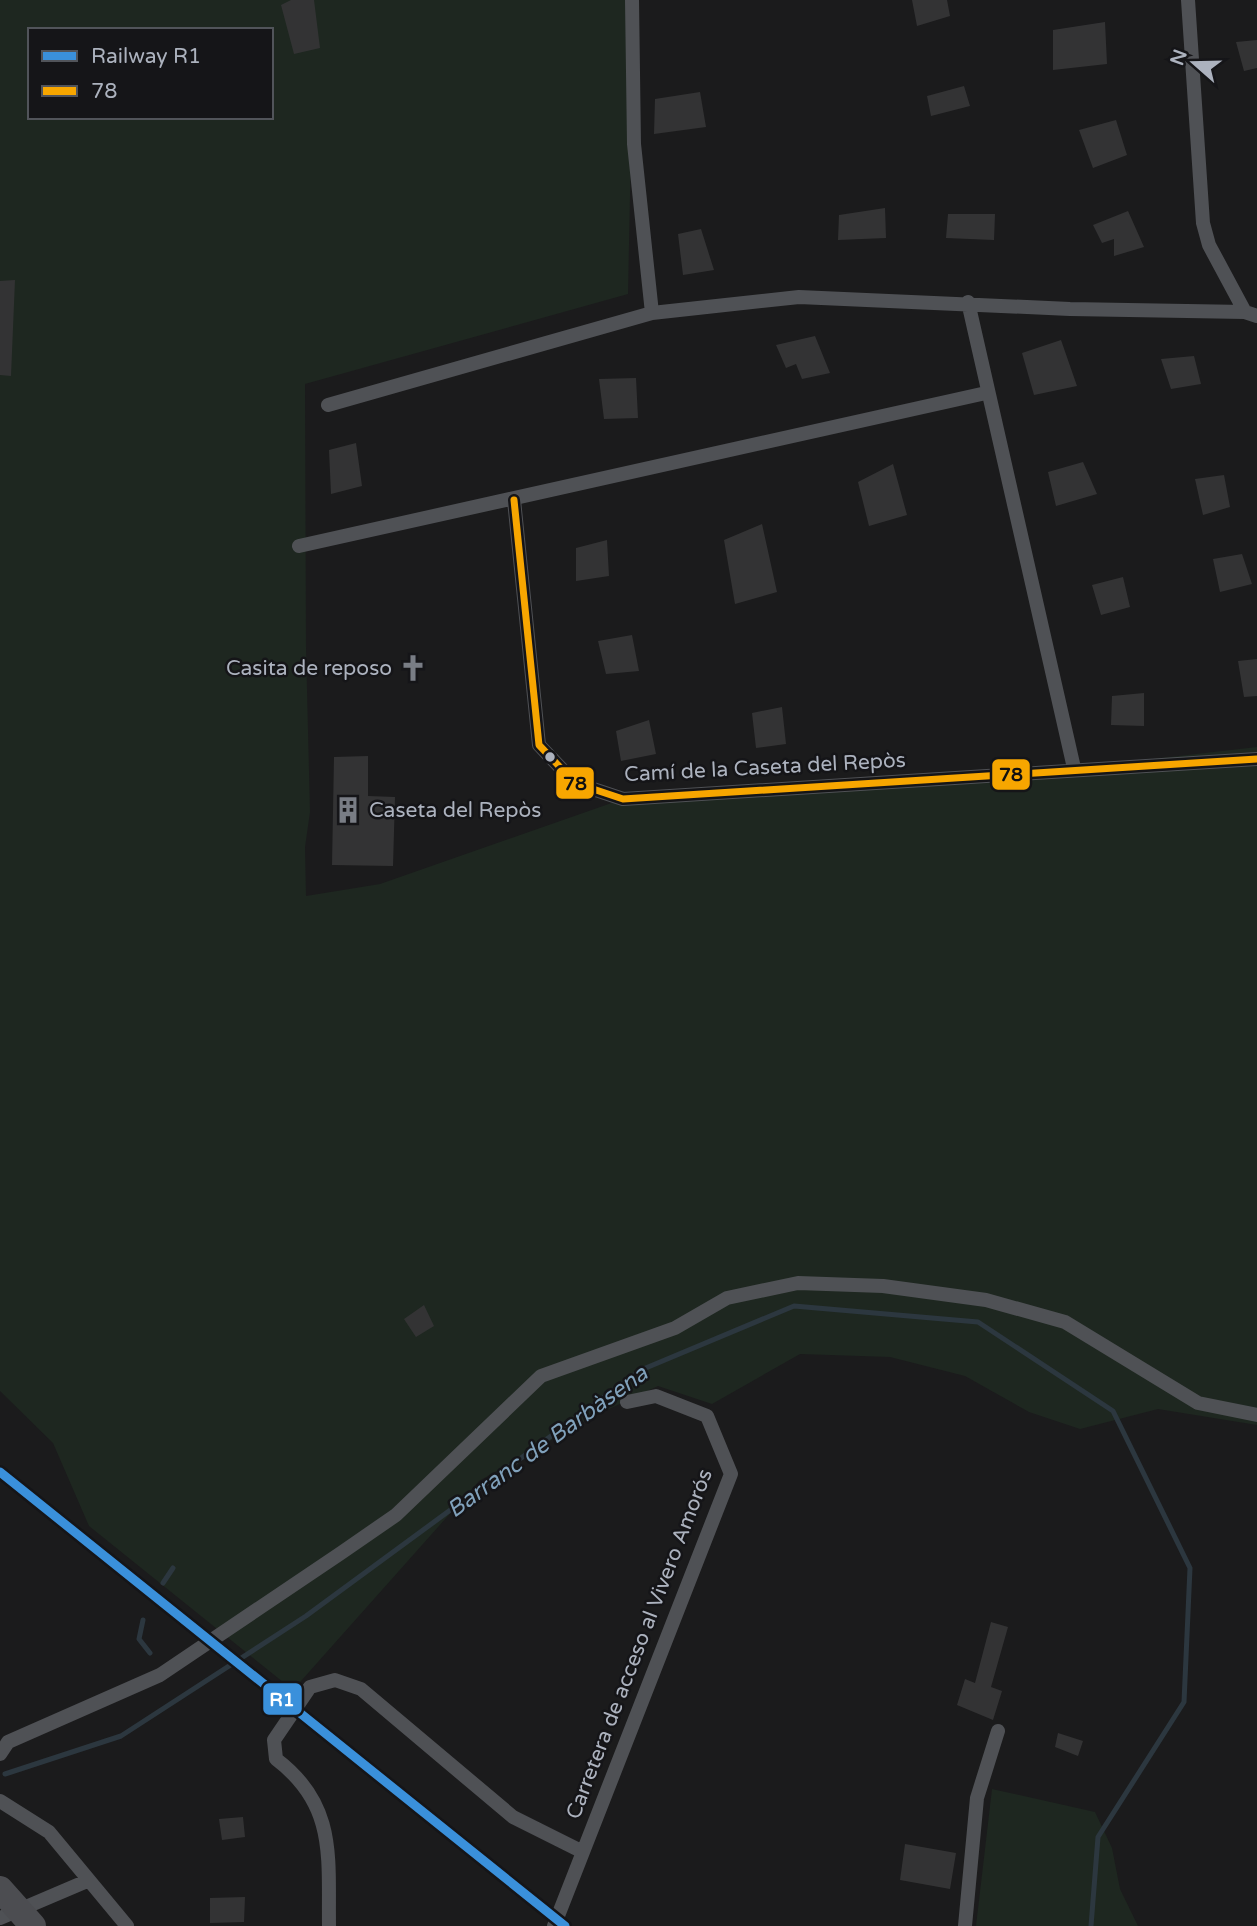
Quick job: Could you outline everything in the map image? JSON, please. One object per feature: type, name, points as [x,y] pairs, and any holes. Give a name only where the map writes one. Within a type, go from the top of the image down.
[{"type":"highway","points":[[0,1889],[33,1926]]},
{"type":"street","points":[[632,0],[634,145],[652,313]]},
{"type":"street","points":[[1188,0],[1203,223],[1209,245],[1251,314]]},
{"type":"street","points":[[328,405],[652,313],[799,297],[1251,314]]},
{"type":"street","points":[[968,302],[986,393],[1074,768]]},
{"type":"street","points":[[299,546],[986,393]]},
{"type":"street","name":"Camí de la Caseta del Repòs","points":[[514,500],[539,745],[575,783],[623,799],[1074,768],[1257,759]]},
{"type":"street","points":[[0,1754],[8,1742],[160,1675],[392,1517],[541,1376],[675,1328],[727,1298],[798,1283],[883,1286],[986,1300],[1065,1322],[1198,1403],[1257,1415]]},
{"type":"street","name":"Carretera de acceso al Vivero Amorós","points":[[554,1926],[731,1474],[707,1416],[656,1396],[627,1402]]},
{"type":"street","points":[[329,1926],[327,1830],[298,1776],[276,1759],[274,1740],[310,1687],[322,1683],[335,1680],[361,1689],[513,1817],[583,1852]]},
{"type":"street","points":[[965,1926],[977,1798],[998,1731]]},
{"type":"street","points":[[0,1801],[49,1832],[127,1926]]},
{"type":"street","points":[[0,1918],[87,1881]]},
{"type":"shaded area","points":[[0,0],[634,0],[628,294],[305,384],[310,812],[305,847],[306,896],[380,884],[623,799],[1074,768],[1257,747],[1257,1425],[1158,1409],[1080,1429],[1029,1412],[965,1376],[890,1357],[800,1354],[712,1404],[658,1386],[592,1417],[479,1481],[293,1690],[89,1526],[53,1443],[0,1391]]},
{"type":"shaded area","points":[[992,1789],[1095,1812],[1112,1848],[1120,1889],[1138,1926],[976,1926]]},
{"type":"building","points":[[291,0],[314,0],[320,48],[294,54],[281,5]]},
{"type":"building","points":[[912,0],[947,0],[950,16],[917,26]]},
{"type":"building","points":[[1105,22],[1107,64],[1053,70],[1053,30]]},
{"type":"building","points":[[1257,40],[1257,68],[1244,71],[1236,42]]},
{"type":"building","points":[[964,86],[970,106],[931,116],[927,96]]},
{"type":"building","points":[[700,92],[706,127],[654,134],[655,99]]},
{"type":"building","points":[[1116,120],[1127,155],[1093,168],[1079,130]]},
{"type":"building","points":[[885,208],[886,238],[838,240],[839,215]]},
{"type":"building","points":[[1128,211],[1144,247],[1114,256],[1114,239],[1102,243],[1093,225]]},
{"type":"building","points":[[948,214],[995,214],[994,240],[946,238]]},
{"type":"building","points":[[701,229],[714,270],[683,275],[678,234]]},
{"type":"building","points":[[15,280],[11,376],[0,375],[0,281]]},
{"type":"building","points":[[815,336],[830,373],[802,379],[796,364],[786,368],[776,345]]},
{"type":"building","points":[[1061,340],[1077,386],[1034,395],[1022,353]]},
{"type":"building","points":[[1194,356],[1201,384],[1171,389],[1161,359]]},
{"type":"building","points":[[636,378],[638,418],[604,419],[599,379]]},
{"type":"building","points":[[356,443],[362,486],[331,494],[329,450]]},
{"type":"building","points":[[1083,462],[1097,494],[1056,506],[1048,472]]},
{"type":"building","points":[[893,464],[907,515],[869,526],[858,482]]},
{"type":"building","points":[[1224,475],[1230,507],[1203,515],[1195,479]]},
{"type":"building","points":[[762,524],[777,592],[735,604],[724,540]]},
{"type":"building","points":[[607,540],[609,576],[576,581],[576,548]]},
{"type":"building","points":[[1242,554],[1252,584],[1220,592],[1213,559]]},
{"type":"building","points":[[1123,577],[1130,607],[1101,615],[1092,585]]},
{"type":"building","points":[[632,635],[639,671],[606,674],[598,641]]},
{"type":"building","points":[[1257,659],[1257,696],[1244,697],[1238,661]]},
{"type":"building","points":[[1144,693],[1144,726],[1111,725],[1112,696]]},
{"type":"building","points":[[782,707],[786,744],[756,748],[752,713]]},
{"type":"building","points":[[649,720],[656,754],[621,761],[616,731]]},
{"type":"building","points":[[368,756],[368,796],[395,797],[393,866],[332,865],[334,757]]},
{"type":"building","points":[[424,1305],[434,1326],[416,1337],[404,1319]]},
{"type":"building","points":[[991,1622],[1008,1627],[991,1687],[1002,1691],[993,1720],[957,1705],[965,1679],[975,1683]]},
{"type":"building","points":[[1058,1733],[1083,1741],[1078,1756],[1055,1747]]},
{"type":"building","points":[[243,1817],[245,1837],[222,1840],[219,1819]]},
{"type":"building","points":[[905,1844],[956,1853],[950,1889],[900,1880]]},
{"type":"building","points":[[245,1897],[244,1922],[210,1923],[210,1898]]},
{"type":"waterway","name":"Barranc de Barbàsena","points":[[5,1774],[121,1736],[306,1616],[641,1370],[794,1306],[978,1322],[1113,1411],[1190,1568],[1184,1702],[1098,1837],[1091,1926]]},
{"type":"waterway","points":[[163,1583],[173,1568]]},
{"type":"waterway","points":[[143,1620],[139,1639],[150,1653]]},
{"type":"rail line","name":"R1","points":[[0,1472],[565,1926]]},
{"type":"transit line","name":"78","points":[[514,500],[539,745],[575,783],[623,799],[1257,759]]},
{"type":"place","name":"Casita de reposo","points":[[413,668]]},
{"type":"place","name":"Caseta del Repòs","points":[[348,810]]}]
